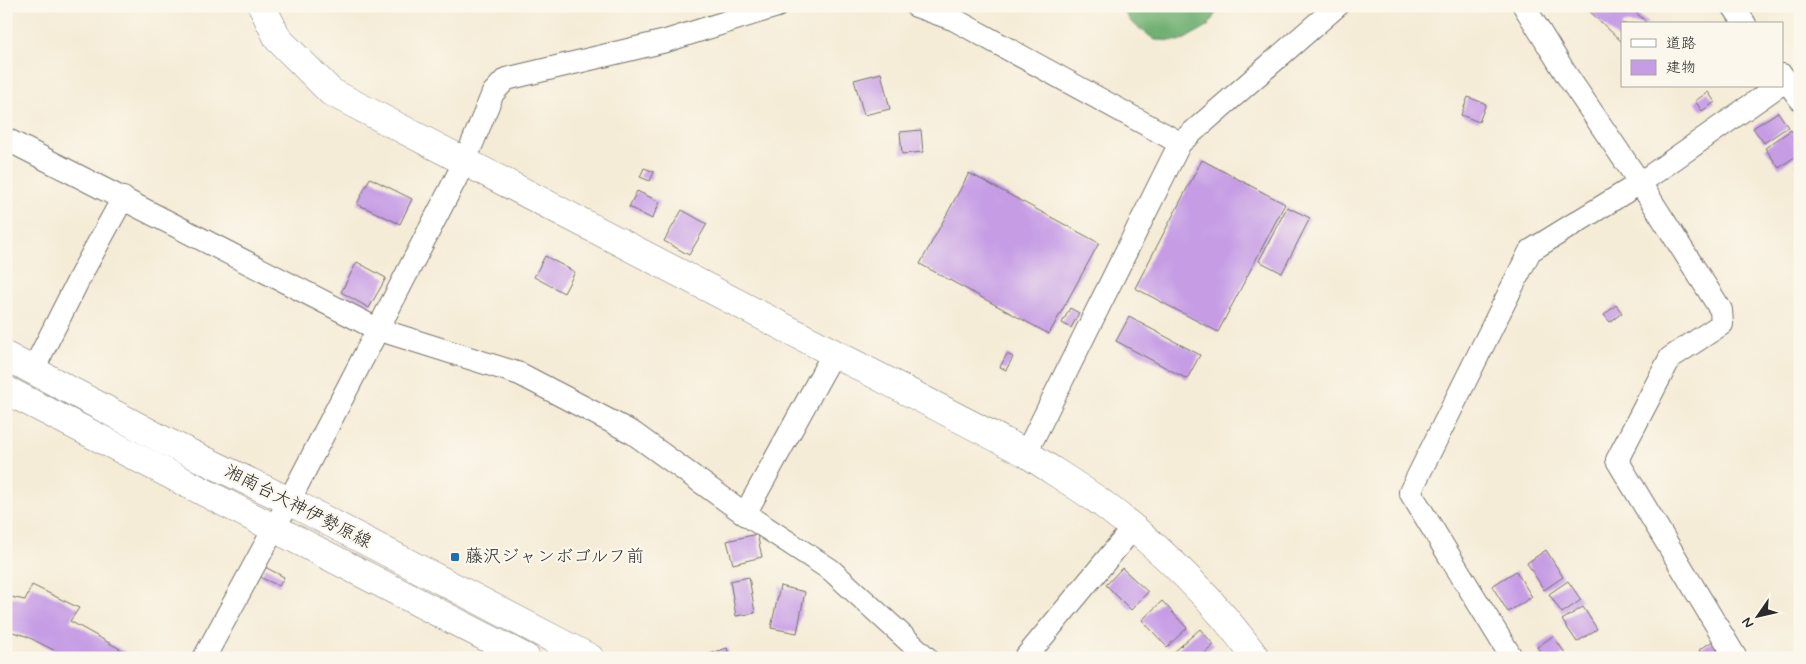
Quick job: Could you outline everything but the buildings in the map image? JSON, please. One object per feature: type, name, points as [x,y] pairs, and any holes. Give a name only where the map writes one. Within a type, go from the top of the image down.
[{"type":"street","points":[[262,6],[278,39],[330,92],[1026,453],[1102,503],[1132,528],[1182,573],[1233,626],[1256,658]]},
{"type":"street","points":[[204,658],[289,502],[465,161],[492,93],[506,79],[666,41],[777,6]]},
{"type":"street","points":[[916,6],[955,20],[1180,143]]},
{"type":"street","points":[[1026,453],[1180,143],[1337,6]]},
{"type":"street","points":[[1524,6],[1566,74],[1640,183],[1720,310],[1722,324],[1670,358],[1617,460],[1736,658]]},
{"type":"street","points":[[1733,6],[1744,22]]},
{"type":"street","points":[[1784,83],[1800,99]]},
{"type":"street","points":[[1512,658],[1410,492],[1530,251],[1640,183],[1772,88]]},
{"type":"street","points":[[6,139],[377,329],[520,374],[633,433],[745,514],[831,570],[927,658]]},
{"type":"street","points":[[33,370],[84,269],[123,198]]},
{"type":"street","points":[[745,514],[833,354]]},
{"type":"street","name":"湘南台大神伊勢原線","points":[[6,356],[165,440],[590,658]]},
{"type":"street","name":"湘南台大神伊勢原線","points":[[6,390],[526,658]]},
{"type":"street","points":[[1025,658],[1132,528]]},
{"type":"green space","points":[[1120,6],[1220,6],[1208,26],[1181,41],[1155,40],[1131,22]]},
{"type":"place","name":"藤沢ジャンボゴルフ前","points":[[455,557]]}]
